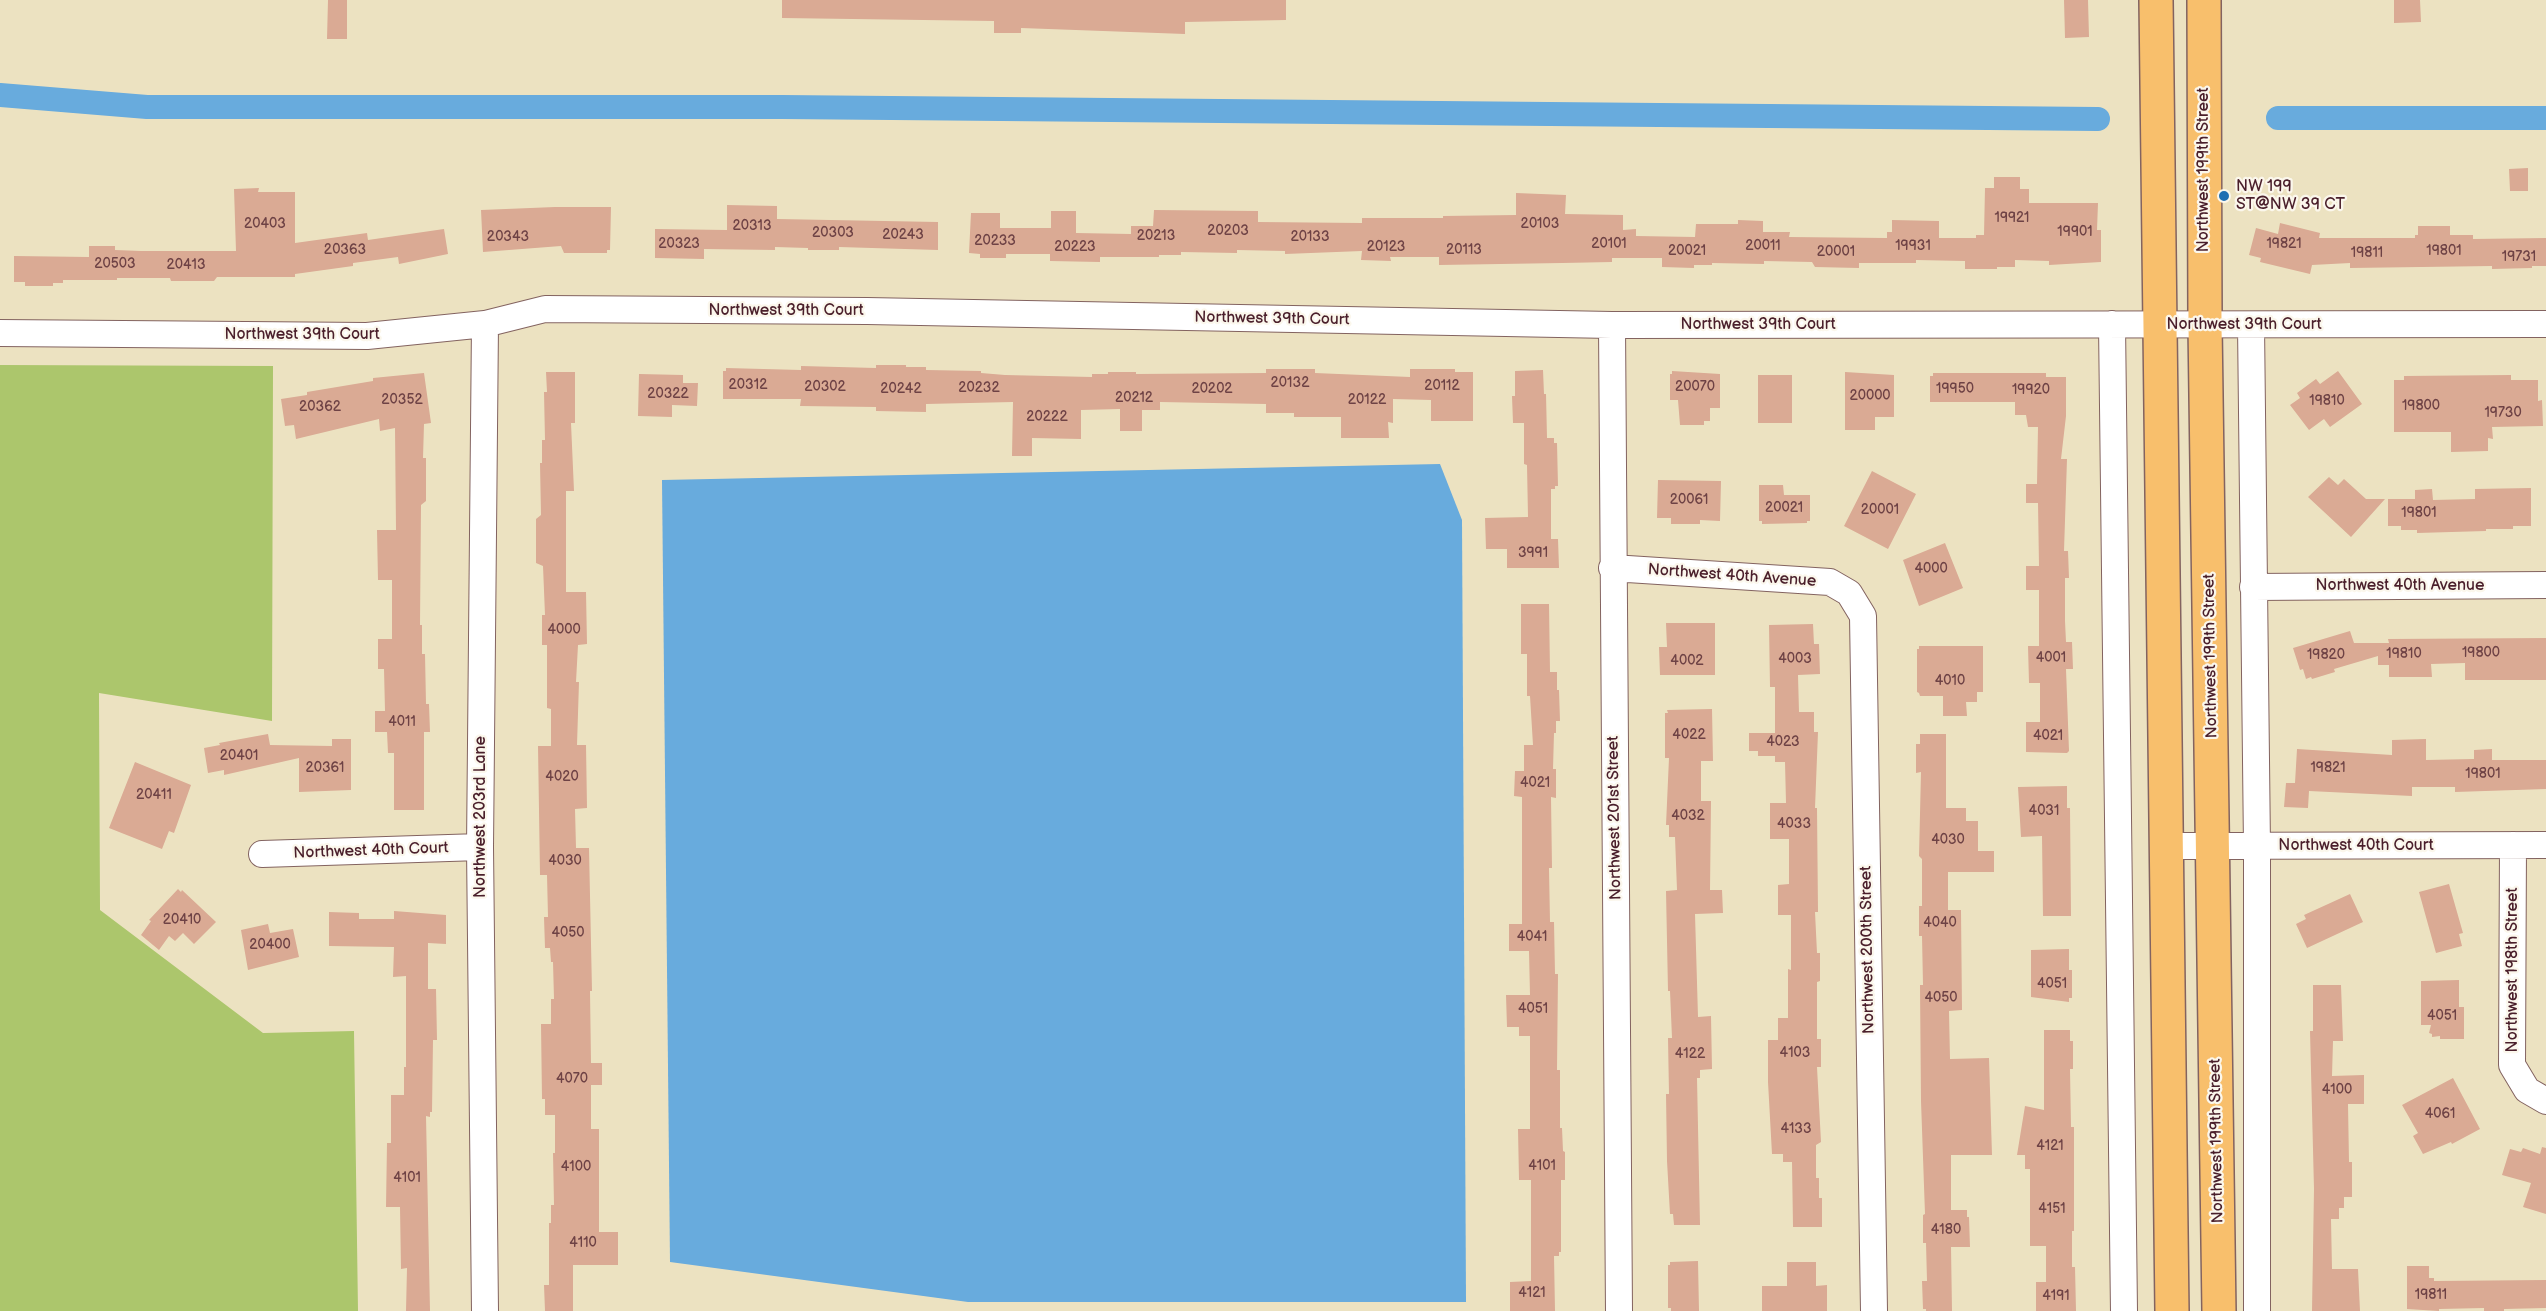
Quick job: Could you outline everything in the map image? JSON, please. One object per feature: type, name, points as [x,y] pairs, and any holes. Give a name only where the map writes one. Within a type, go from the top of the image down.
[{"type":"main road","points":[[2156,0],[2172,1311]]},
{"type":"main road","name":"Northwest 199th Street","points":[[2204,0],[2205,325],[2219,1311]]},
{"type":"street","name":"Northwest 39th Court","points":[[0,333],[367,336],[485,324],[545,309],[879,312],[1612,325],[2546,324]]},
{"type":"street","name":"Northwest 203rd Lane","points":[[485,324],[480,847],[485,1311]]},
{"type":"street","points":[[2112,324],[2124,1311]]},
{"type":"street","name":"Northwest 201st Street","points":[[1612,325],[1619,1311]]},
{"type":"street","points":[[2251,326],[2257,847],[2257,1311]]},
{"type":"street","name":"Northwest 40th Avenue","points":[[1612,568],[1830,582],[1848,593]]},
{"type":"street","name":"Northwest 40th Avenue","points":[[2253,587],[2546,585]]},
{"type":"street","name":"Northwest 200th Street","points":[[1848,593],[1863,616],[1874,1311]]},
{"type":"street","name":"Northwest 198th Street","points":[[2513,845],[2512,1065],[2536,1095]]},
{"type":"street","name":"Northwest 40th Court","points":[[2166,846],[2546,845]]},
{"type":"street","name":"Northwest 40th Court","points":[[262,854],[480,847]]},
{"type":"green space","points":[[0,365],[273,366],[272,721],[99,693],[100,910],[263,1033],[354,1031],[358,1311],[0,1311]]},
{"type":"water","points":[[1440,464],[1462,520],[1466,1302],[968,1302],[670,1262],[662,480]]},
{"type":"building","points":[[328,0],[347,0],[347,39],[327,39]]},
{"type":"building","points":[[782,0],[1286,0],[1286,20],[1185,22],[1185,34],[1021,28],[1021,33],[994,33],[994,21],[782,18]]},
{"type":"building","points":[[2064,0],[2088,0],[2089,37],[2065,38]]},
{"type":"building","points":[[2394,0],[2420,0],[2421,22],[2394,23]]},
{"type":"building","points":[[2528,168],[2528,191],[2510,191],[2509,169]]},
{"type":"building","points":[[1994,177],[2020,177],[2020,189],[2029,189],[2029,203],[2098,203],[2097,230],[2101,230],[2101,262],[2049,265],[2049,261],[2015,260],[2015,267],[1965,269],[1965,261],[1916,260],[1916,263],[1859,263],[1859,268],[1815,267],[1812,262],[1764,261],[1764,264],[1712,263],[1712,265],[1694,265],[1694,268],[1662,267],[1662,258],[1612,258],[1612,262],[1439,265],[1439,257],[1390,257],[1391,261],[1361,260],[1362,251],[1285,254],[1285,251],[1237,250],[1237,253],[1181,252],[1181,255],[1159,255],[1159,257],[1100,257],[1100,262],[1050,261],[1050,254],[1006,254],[1006,258],[980,258],[980,254],[969,253],[971,213],[1000,213],[1000,228],[1051,228],[1051,211],[1076,211],[1076,233],[1131,234],[1131,226],[1153,226],[1154,210],[1258,211],[1258,222],[1362,223],[1362,218],[1516,215],[1516,193],[1566,195],[1565,214],[1623,215],[1623,230],[1636,229],[1636,236],[1695,237],[1696,224],[1738,224],[1738,220],[1763,221],[1763,232],[1790,232],[1789,237],[1887,238],[1887,232],[1892,232],[1892,220],[1939,221],[1939,238],[1976,238],[1976,235],[1984,235],[1985,188],[1994,188]]},
{"type":"building","points":[[259,188],[258,192],[295,192],[295,243],[367,233],[368,240],[444,229],[448,254],[399,264],[398,257],[353,263],[353,266],[295,274],[295,277],[217,277],[214,281],[171,281],[170,278],[63,280],[63,283],[53,283],[53,286],[25,286],[25,282],[14,282],[14,256],[89,257],[89,246],[115,246],[115,250],[141,251],[236,251],[234,189]]},
{"type":"building","points":[[727,205],[777,206],[777,219],[938,222],[938,250],[839,247],[839,250],[775,247],[775,250],[704,249],[704,259],[655,258],[655,229],[727,230]]},
{"type":"building","points":[[611,207],[610,250],[607,250],[607,253],[564,253],[561,246],[483,252],[481,210]]},
{"type":"building","points":[[2280,223],[2320,233],[2319,238],[2415,238],[2415,235],[2418,235],[2418,226],[2450,226],[2450,235],[2473,235],[2473,239],[2546,238],[2546,266],[2492,269],[2492,266],[2350,268],[2350,263],[2312,265],[2310,274],[2260,262],[2261,258],[2249,255],[2256,228],[2278,234]]},
{"type":"building","points":[[876,365],[906,365],[906,367],[926,367],[926,370],[981,371],[981,373],[1005,375],[1092,377],[1092,374],[1108,374],[1108,372],[1136,372],[1136,374],[1266,373],[1266,369],[1315,369],[1315,373],[1410,377],[1410,369],[1455,369],[1455,372],[1473,372],[1473,421],[1431,421],[1431,400],[1393,399],[1393,423],[1388,422],[1389,438],[1341,438],[1341,417],[1294,417],[1294,413],[1266,413],[1266,404],[1160,402],[1160,410],[1142,410],[1142,431],[1120,431],[1120,409],[1081,410],[1081,439],[1032,438],[1032,456],[1012,456],[1013,402],[926,404],[926,412],[876,411],[876,407],[800,406],[801,399],[723,399],[723,371],[726,371],[726,368],[801,370],[801,366],[876,368]]},
{"type":"building","points":[[1543,370],[1547,438],[1554,438],[1554,443],[1557,443],[1558,486],[1551,489],[1551,539],[1558,539],[1559,568],[1507,568],[1507,549],[1486,549],[1485,518],[1528,517],[1524,423],[1513,423],[1512,396],[1515,396],[1515,371]]},
{"type":"building","points":[[1672,371],[1720,374],[1720,408],[1710,408],[1710,421],[1704,421],[1704,425],[1680,425],[1678,400],[1670,400]]},
{"type":"building","points":[[2338,371],[2362,404],[2330,427],[2324,419],[2309,430],[2290,405],[2300,398],[2297,393],[2316,379],[2320,384]]},
{"type":"building","points":[[546,372],[575,372],[575,423],[571,423],[574,491],[566,491],[566,592],[586,592],[587,644],[578,645],[576,682],[579,682],[577,745],[586,745],[587,808],[575,809],[576,848],[589,848],[591,1063],[602,1063],[602,1085],[591,1085],[591,1129],[599,1129],[599,1232],[618,1232],[618,1265],[573,1265],[573,1311],[545,1311],[544,1285],[549,1285],[549,1223],[551,1223],[551,1205],[554,1205],[553,1153],[555,1153],[555,1115],[545,1115],[545,1099],[542,1099],[541,1024],[551,1024],[551,999],[554,999],[553,962],[551,962],[550,948],[545,948],[544,917],[548,917],[547,875],[540,875],[538,746],[551,746],[551,709],[547,708],[547,645],[542,645],[542,615],[545,615],[543,566],[536,563],[536,519],[541,515],[540,463],[542,463],[542,440],[545,440]]},
{"type":"building","points":[[1845,372],[1894,375],[1894,417],[1875,417],[1875,430],[1845,430]]},
{"type":"building","points":[[424,373],[431,423],[424,424],[423,458],[426,458],[426,501],[421,505],[420,625],[422,625],[422,654],[425,654],[426,704],[429,704],[430,732],[424,732],[424,810],[394,810],[394,753],[388,753],[387,732],[375,732],[375,711],[385,711],[384,669],[378,669],[378,639],[392,639],[392,580],[378,580],[377,530],[396,530],[395,428],[380,431],[379,419],[296,439],[294,425],[285,426],[281,399],[307,395],[307,392],[373,381],[373,378]]},
{"type":"building","points":[[1933,373],[2046,373],[2046,377],[2066,377],[2066,416],[2061,459],[2067,459],[2064,551],[2068,551],[2069,578],[2065,578],[2065,621],[2066,642],[2072,642],[2073,669],[2066,669],[2069,751],[2067,753],[2026,752],[2026,722],[2040,722],[2040,683],[2029,683],[2028,646],[2039,646],[2039,590],[2026,590],[2026,566],[2039,566],[2038,503],[2026,503],[2026,484],[2037,484],[2038,427],[2028,427],[2026,415],[2015,415],[2015,402],[1930,402],[1930,376],[1933,376]]},
{"type":"building","points":[[639,374],[683,375],[683,383],[698,383],[697,406],[672,405],[672,417],[638,416]]},
{"type":"building","points":[[1758,375],[1792,375],[1792,423],[1758,423]]},
{"type":"building","points":[[2511,375],[2511,380],[2538,380],[2538,401],[2542,400],[2543,426],[2492,427],[2493,439],[2488,438],[2488,451],[2451,452],[2451,432],[2394,432],[2394,380],[2404,380],[2404,376]]},
{"type":"building","points":[[1872,471],[1916,494],[1888,549],[1844,526]]},
{"type":"building","points":[[2329,477],[2338,485],[2344,479],[2366,499],[2385,499],[2351,537],[2308,497]]},
{"type":"building","points":[[1658,480],[1721,481],[1720,521],[1700,520],[1700,524],[1671,524],[1671,518],[1657,518]]},
{"type":"building","points":[[1759,485],[1783,485],[1784,495],[1810,495],[1810,521],[1807,523],[1762,524],[1762,521],[1759,521]]},
{"type":"building","points":[[2531,488],[2531,526],[2486,529],[2486,531],[2417,533],[2417,530],[2401,530],[2401,526],[2388,526],[2388,499],[2415,499],[2415,490],[2432,489],[2433,500],[2475,499],[2475,489]]},
{"type":"building","points":[[1945,543],[1963,588],[1919,606],[1903,560]]},
{"type":"building","points":[[1521,604],[1549,604],[1550,672],[1557,672],[1557,690],[1559,690],[1560,721],[1556,721],[1556,733],[1554,733],[1553,769],[1556,769],[1556,798],[1551,797],[1552,868],[1549,868],[1550,922],[1554,922],[1555,974],[1558,974],[1557,1070],[1560,1070],[1560,1128],[1562,1128],[1563,1151],[1565,1152],[1565,1180],[1561,1180],[1561,1252],[1559,1256],[1554,1256],[1555,1311],[1510,1311],[1510,1282],[1531,1281],[1531,1180],[1519,1180],[1518,1129],[1530,1129],[1530,1036],[1519,1036],[1519,1027],[1507,1027],[1506,995],[1530,995],[1529,951],[1509,951],[1509,924],[1522,924],[1522,797],[1514,796],[1515,771],[1524,771],[1524,745],[1533,745],[1530,696],[1527,696],[1527,654],[1521,654]]},
{"type":"building","points":[[1666,623],[1715,623],[1715,675],[1660,675],[1659,647],[1667,647]]},
{"type":"building","points":[[1813,624],[1814,644],[1819,644],[1820,674],[1798,675],[1799,712],[1814,712],[1814,732],[1818,732],[1815,808],[1817,808],[1818,912],[1815,912],[1817,953],[1820,953],[1820,981],[1817,982],[1817,1039],[1821,1039],[1821,1067],[1817,1067],[1821,1142],[1816,1145],[1816,1178],[1819,1178],[1819,1198],[1822,1198],[1822,1227],[1793,1227],[1792,1162],[1783,1162],[1783,1154],[1772,1154],[1768,1082],[1768,1040],[1778,1040],[1778,1018],[1788,1018],[1788,969],[1791,970],[1791,915],[1778,915],[1778,885],[1789,884],[1789,839],[1770,839],[1770,803],[1786,803],[1785,762],[1775,762],[1775,756],[1758,756],[1758,751],[1749,751],[1749,733],[1775,733],[1775,687],[1770,687],[1769,625]]},
{"type":"building","points":[[2350,631],[2354,643],[2389,643],[2388,639],[2546,638],[2546,680],[2465,680],[2465,663],[2431,664],[2432,677],[2389,677],[2389,665],[2378,665],[2378,656],[2334,669],[2335,672],[2306,679],[2303,669],[2300,670],[2293,648]]},
{"type":"building","points":[[1919,646],[1983,646],[1983,692],[1977,692],[1977,702],[1966,702],[1967,716],[1943,716],[1943,696],[1920,696],[1917,692],[1917,649]]},
{"type":"building","points":[[1712,709],[1713,761],[1701,761],[1701,801],[1711,801],[1710,890],[1722,890],[1723,913],[1695,914],[1698,1017],[1711,1016],[1712,1069],[1700,1070],[1700,1078],[1697,1078],[1700,1225],[1674,1225],[1673,1214],[1670,1214],[1667,1161],[1668,1038],[1672,1038],[1670,991],[1668,991],[1666,891],[1677,890],[1675,837],[1669,837],[1669,825],[1666,825],[1669,758],[1665,758],[1665,713],[1668,713],[1667,710]]},
{"type":"building","points":[[268,734],[270,745],[332,746],[332,739],[351,739],[351,790],[299,792],[299,758],[224,775],[224,770],[208,773],[204,748]]},
{"type":"building","points":[[1920,734],[1946,734],[1946,808],[1966,808],[1966,821],[1978,821],[1978,851],[1994,851],[1994,872],[1948,872],[1948,910],[1961,910],[1962,1010],[1949,1011],[1950,1059],[1989,1058],[1992,1155],[1951,1155],[1951,1210],[1967,1210],[1970,1247],[1951,1247],[1952,1311],[1923,1309],[1922,1281],[1927,1281],[1926,1243],[1923,1243],[1923,1215],[1925,1214],[1920,985],[1923,985],[1922,936],[1919,936],[1919,906],[1922,906],[1922,859],[1919,856],[1921,772],[1916,773],[1916,744],[1920,744]]},
{"type":"building","points":[[2426,739],[2426,760],[2474,759],[2474,750],[2492,749],[2492,760],[2546,760],[2546,789],[2455,792],[2455,787],[2412,787],[2412,796],[2309,791],[2308,808],[2284,807],[2286,783],[2295,783],[2297,749],[2392,755],[2392,740]]},
{"type":"building","points":[[135,762],[191,785],[174,833],[169,831],[162,849],[109,828]]},
{"type":"building","points":[[2067,786],[2067,808],[2070,808],[2071,916],[2043,916],[2042,836],[2021,837],[2018,787]]},
{"type":"building","points":[[2449,884],[2463,933],[2459,934],[2462,946],[2436,953],[2419,892]]},
{"type":"building","points":[[178,889],[181,892],[182,890],[216,922],[194,944],[183,933],[175,941],[169,936],[159,950],[141,935],[151,921],[149,920]]},
{"type":"building","points":[[2350,894],[2363,922],[2307,948],[2296,924],[2306,919],[2304,915]]},
{"type":"building","points":[[394,911],[446,915],[446,944],[428,943],[428,989],[436,989],[437,1040],[433,1040],[432,1112],[430,1112],[430,1117],[426,1116],[430,1311],[406,1311],[407,1268],[401,1269],[400,1207],[386,1207],[387,1143],[391,1143],[391,1095],[404,1095],[406,976],[393,977],[394,947],[329,946],[329,912],[359,913],[359,919],[394,919]]},
{"type":"building","points":[[268,924],[270,933],[293,929],[299,957],[248,970],[241,930]]},
{"type":"building","points":[[2069,949],[2072,998],[2069,998],[2069,1002],[2031,997],[2031,950]]},
{"type":"building","points":[[2459,980],[2459,1007],[2464,1007],[2464,1039],[2432,1037],[2429,1033],[2431,1025],[2421,1025],[2421,981]]},
{"type":"building","points":[[2313,985],[2341,985],[2343,1041],[2333,1041],[2332,1076],[2364,1075],[2364,1104],[2348,1104],[2352,1197],[2344,1197],[2344,1208],[2339,1208],[2339,1219],[2331,1219],[2332,1269],[2358,1269],[2360,1311],[2312,1311],[2314,1189],[2310,1031],[2313,1031]]},
{"type":"building","points":[[2044,1030],[2070,1030],[2070,1041],[2073,1041],[2073,1069],[2070,1069],[2071,1127],[2074,1127],[2072,1267],[2075,1267],[2076,1311],[2036,1311],[2036,1282],[2046,1282],[2046,1246],[2030,1246],[2030,1169],[2025,1169],[2025,1155],[2017,1155],[2025,1106],[2044,1110]]},
{"type":"building","points":[[2453,1078],[2480,1129],[2452,1144],[2451,1142],[2423,1154],[2413,1136],[2418,1133],[2402,1105]]},
{"type":"building","points":[[2542,1147],[2546,1148],[2546,1214],[2523,1207],[2531,1183],[2502,1175],[2510,1149],[2521,1152],[2523,1148],[2540,1154]]},
{"type":"building","points":[[1698,1261],[1699,1311],[1671,1311],[1671,1308],[1668,1308],[1668,1265],[1670,1262]]},
{"type":"building","points":[[1787,1262],[1816,1262],[1816,1286],[1827,1285],[1827,1311],[1762,1311],[1762,1286],[1787,1286]]},
{"type":"building","points":[[2407,1266],[2429,1266],[2429,1278],[2434,1278],[2434,1281],[2546,1280],[2546,1308],[2504,1309],[2504,1311],[2484,1311],[2484,1308],[2439,1309],[2439,1311],[2407,1309]]},
{"type":"waterway","points":[[0,95],[147,107],[782,107],[2098,119]]},
{"type":"waterway","points":[[2278,118],[2546,118]]},
{"type":"place","name":"NW 199 ST@NW 39 CT","points":[[2224,196]]}]
